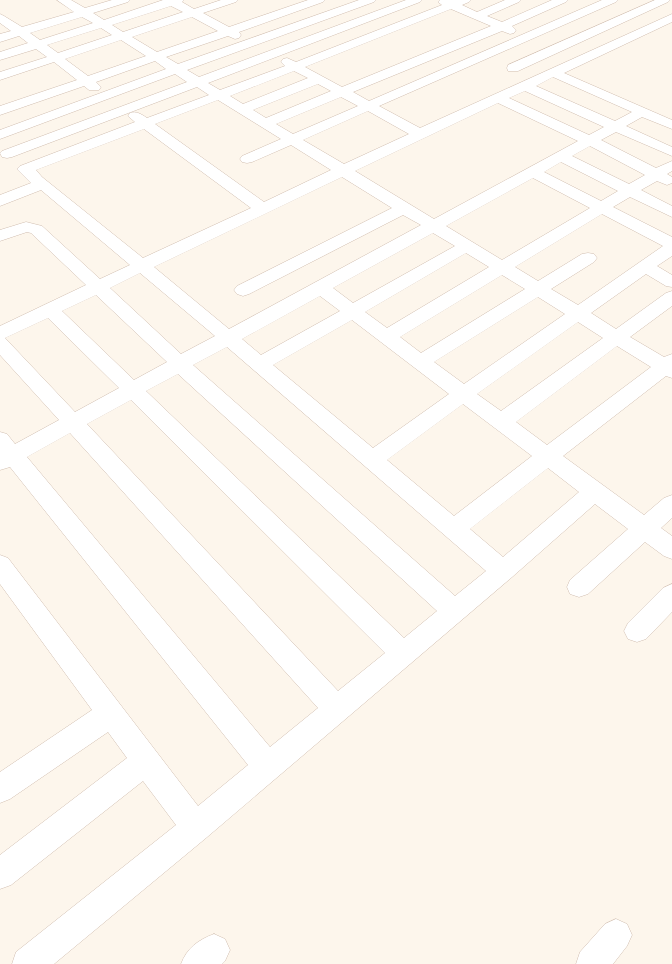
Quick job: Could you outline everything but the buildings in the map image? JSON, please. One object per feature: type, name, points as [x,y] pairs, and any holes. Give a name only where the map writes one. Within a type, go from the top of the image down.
[{"type":"street","points":[[0,38],[7,25],[67,2],[87,0]]},
{"type":"street","points":[[7,25],[83,13],[124,0]]},
{"type":"street","points":[[0,76],[232,0]]},
{"type":"street","points":[[0,111],[85,81],[214,24],[285,0]]},
{"type":"street","points":[[128,53],[142,48],[159,47],[228,31],[319,0]]},
{"type":"street","points":[[0,135],[176,69],[370,0]]},
{"type":"street","points":[[0,168],[12,158],[125,109],[416,0]]},
{"type":"street","points":[[12,158],[145,123],[296,66],[445,3],[465,0]]},
{"type":"street","points":[[477,16],[516,0]]},
{"type":"street","points":[[265,123],[562,0]]},
{"type":"street","points":[[247,159],[290,138],[368,106],[612,0]]},
{"type":"street","points":[[512,68],[556,50],[664,0]]},
{"type":"street","points":[[0,56],[173,1],[420,134]]},
{"type":"street","points":[[67,2],[142,48]]},
{"type":"street","points":[[445,3],[528,37],[581,61]]},
{"type":"street","points":[[0,333],[263,209],[342,170],[672,18]]},
{"type":"street","points":[[7,25],[38,44],[72,72],[263,209]]},
{"type":"street","points":[[159,47],[176,69],[616,337],[669,366],[454,528]]},
{"type":"street","points":[[58,77],[86,67]]},
{"type":"street","points":[[554,73],[672,124]]},
{"type":"street","points":[[242,109],[318,78]]},
{"type":"street","points":[[526,86],[672,152]]},
{"type":"street","points":[[498,98],[590,141],[672,182]]},
{"type":"street","points":[[268,767],[4,452],[74,422],[616,127],[639,114],[639,111]]},
{"type":"street","points":[[562,156],[672,212]]},
{"type":"street","points":[[12,158],[260,364],[454,528],[502,571]]},
{"type":"street","points":[[386,337],[672,165]]},
{"type":"street","points":[[533,172],[672,244]]},
{"type":"street","points":[[0,201],[37,186],[40,183],[38,181]]},
{"type":"street","points":[[243,290],[404,208]]},
{"type":"street","points":[[0,236],[26,227],[36,229],[180,364],[454,611]]},
{"type":"street","points":[[260,364],[466,246]]},
{"type":"street","points":[[372,460],[463,394],[672,248]]},
{"type":"street","points":[[421,362],[588,258]]},
{"type":"street","points":[[645,267],[672,282]]},
{"type":"street","points":[[320,288],[672,549]]},
{"type":"street","points":[[501,422],[672,297]]},
{"type":"street","points":[[50,309],[403,654]]},
{"type":"street","points":[[0,343],[337,709]]},
{"type":"street","points":[[28,964],[196,828],[594,492]]},
{"type":"street","points":[[579,587],[672,504]]},
{"type":"street","points":[[0,565],[196,828]]},
{"type":"street","points":[[637,630],[672,595]]},
{"type":"street","points":[[0,789],[110,714]]},
{"type":"street","points":[[0,874],[146,761]]},
{"type":"street","points":[[592,964],[616,935]]}]
